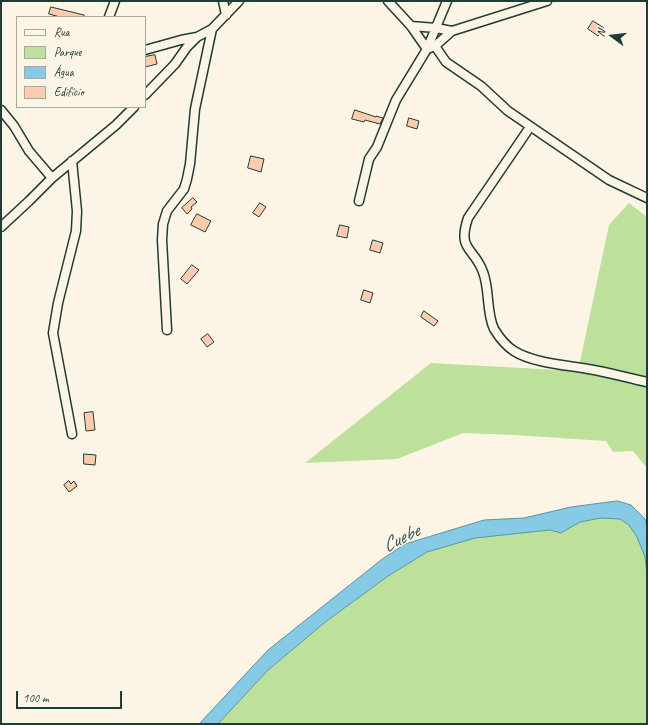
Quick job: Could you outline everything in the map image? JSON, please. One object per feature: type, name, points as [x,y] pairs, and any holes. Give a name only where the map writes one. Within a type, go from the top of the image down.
[{"type":"street","points":[[109,16],[114,1]]},
{"type":"street","points":[[223,1],[226,15]]},
{"type":"street","points":[[146,94],[175,64],[187,47],[197,37],[212,29],[239,1]]},
{"type":"street","points":[[388,1],[431,48],[446,62],[481,86],[508,111],[609,180],[647,198]]},
{"type":"street","points":[[431,48],[436,28],[447,1]]},
{"type":"street","points":[[359,201],[368,163],[377,147],[390,113],[407,80],[431,48],[452,31],[547,1]]},
{"type":"street","points":[[411,26],[452,31]]},
{"type":"street","points":[[167,330],[162,240],[163,224],[167,211],[184,189],[187,179],[190,164],[195,109],[212,29]]},
{"type":"street","points":[[146,50],[197,37]]},
{"type":"street","points":[[1,227],[52,178],[116,125],[133,108]]},
{"type":"street","points":[[1,110],[14,126],[29,151],[52,178]]},
{"type":"street","points":[[530,127],[468,218],[464,230],[464,239],[466,244],[483,273],[494,329],[502,340],[514,351],[523,356],[549,363],[589,369],[647,382]]},
{"type":"street","points":[[72,162],[78,211],[76,231],[58,303],[53,333],[72,434]]},
{"type":"green space","points":[[629,203],[647,217],[647,468],[633,451],[613,452],[606,441],[463,433],[397,459],[305,463],[431,363],[578,371],[609,225]]},
{"type":"green space","points":[[601,518],[620,519],[629,525],[637,537],[645,557],[647,573],[647,724],[218,724],[267,671],[324,623],[388,576],[427,552],[475,538],[550,530],[561,533],[580,522]]},
{"type":"water","points":[[618,501],[631,505],[645,519],[647,526],[647,573],[645,557],[637,537],[629,525],[620,519],[601,518],[580,522],[561,533],[550,530],[475,538],[427,552],[388,576],[324,623],[267,671],[218,724],[199,724],[268,650],[381,560],[405,544],[484,520],[524,518],[571,507]]},
{"type":"building","points":[[51,7],[84,16],[56,16],[49,14]]},
{"type":"building","points":[[593,21],[604,28],[598,36],[588,29]]},
{"type":"building","points":[[155,55],[157,64],[146,67],[146,57]]},
{"type":"building","points":[[355,110],[383,118],[380,124],[365,120],[364,122],[352,119]]},
{"type":"building","points":[[409,118],[419,121],[417,129],[407,126]]},
{"type":"building","points":[[251,156],[264,159],[261,172],[248,168]]},
{"type":"building","points":[[193,198],[197,202],[191,207],[192,209],[187,214],[182,208]]},
{"type":"building","points":[[260,203],[266,207],[259,217],[253,213]]},
{"type":"building","points":[[197,214],[211,221],[205,232],[191,225]]},
{"type":"building","points":[[340,225],[349,227],[347,238],[337,236]]},
{"type":"building","points":[[373,240],[383,243],[380,253],[370,250]]},
{"type":"building","points":[[192,265],[199,270],[187,284],[181,279]]},
{"type":"building","points":[[364,290],[373,293],[370,303],[361,300]]},
{"type":"building","points":[[424,311],[438,321],[434,326],[421,317]]},
{"type":"building","points":[[208,334],[214,342],[207,347],[201,339]]},
{"type":"building","points":[[93,412],[95,430],[86,431],[84,413]]},
{"type":"building","points":[[84,454],[96,455],[95,465],[84,464]]},
{"type":"building","points":[[69,481],[71,484],[74,481],[77,486],[69,492],[64,485]]},
{"type":"water label","name":"Cuebe","points":[[401,539]]}]
